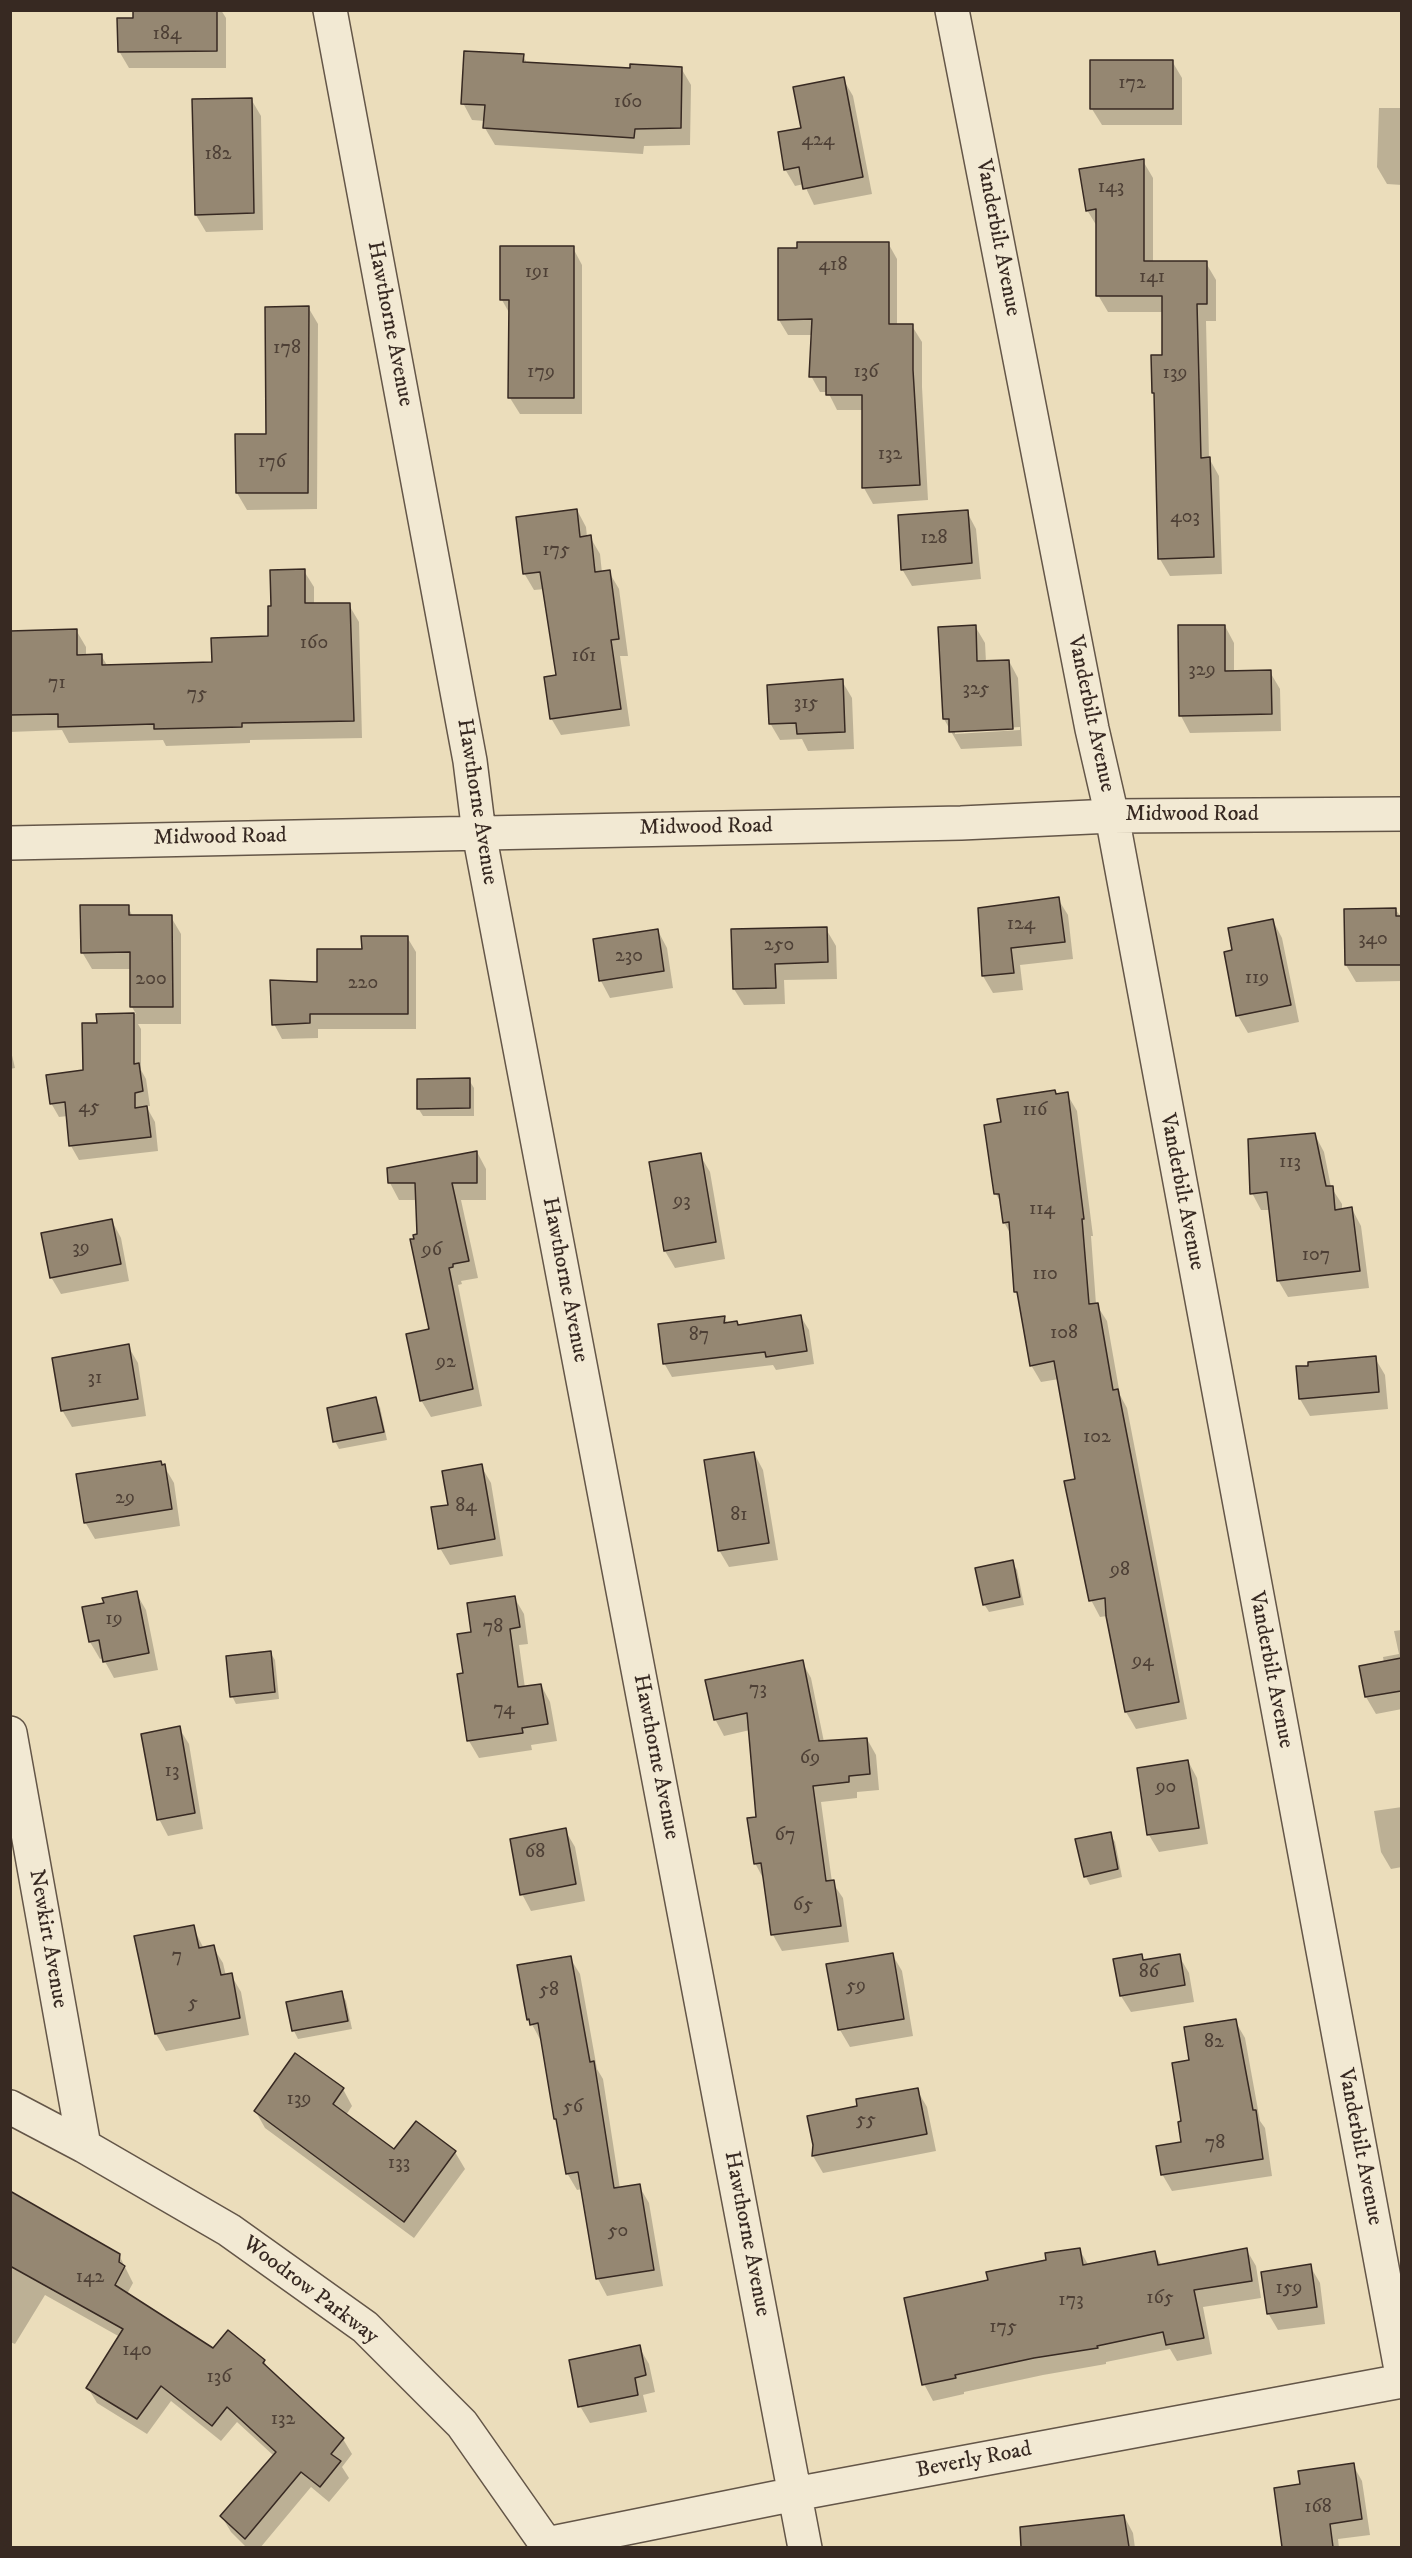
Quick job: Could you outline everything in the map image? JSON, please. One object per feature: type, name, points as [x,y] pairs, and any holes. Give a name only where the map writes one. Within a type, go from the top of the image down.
[{"type":"street","name":"Hawthorne Avenue","points":[[330,10],[468,749],[479,833],[805,2547]]},
{"type":"street","name":"Vanderbilt Avenue","points":[[952,10],[1092,729],[1112,816],[1401,2375]]},
{"type":"street","name":"Midwood Road","points":[[10,843],[961,823],[1112,816],[1401,814]]},
{"type":"street","name":"Newkirt Avenue","points":[[10,1733],[84,2146]]},
{"type":"street","name":"Woodrow Parkway","points":[[10,2106],[229,2230],[365,2327],[462,2424],[548,2546]]},
{"type":"street","name":"Beverly Road","points":[[548,2546],[795,2494],[1401,2381]]},
{"type":"building","points":[[133,10],[217,10],[217,51],[118,52],[117,18],[133,18]]},
{"type":"building","points":[[464,51],[524,54],[523,62],[630,68],[630,64],[682,67],[681,128],[635,129],[634,138],[483,128],[485,105],[461,104]]},
{"type":"building","points":[[1090,60],[1173,60],[1173,109],[1090,109]]},
{"type":"building","points":[[844,77],[863,177],[803,189],[799,167],[784,170],[778,132],[801,128],[793,87]]},
{"type":"building","points":[[252,98],[254,213],[195,215],[192,99]]},
{"type":"building","points":[[1144,159],[1144,261],[1207,261],[1207,304],[1197,304],[1201,458],[1210,457],[1214,557],[1158,559],[1151,355],[1162,355],[1162,296],[1096,296],[1096,209],[1086,211],[1079,169]]},
{"type":"building","points":[[797,242],[889,242],[889,324],[913,324],[913,370],[920,485],[862,488],[862,395],[826,395],[826,377],[809,377],[812,319],[778,320],[778,248],[797,248]]},
{"type":"building","points":[[500,246],[574,246],[574,398],[508,398],[509,300],[500,300]]},
{"type":"building","points":[[309,306],[308,493],[236,493],[235,434],[266,434],[265,307]]},
{"type":"building","points":[[577,509],[580,537],[591,535],[595,572],[610,570],[619,639],[611,640],[621,709],[550,719],[544,677],[556,675],[540,572],[523,574],[516,517]]},
{"type":"building","points":[[968,510],[972,563],[901,570],[898,515]]},
{"type":"building","points":[[305,569],[305,603],[350,603],[354,721],[242,723],[242,727],[154,729],[154,724],[58,727],[58,714],[10,715],[10,631],[77,629],[77,655],[102,654],[102,665],[212,662],[211,638],[268,636],[268,606],[271,606],[270,570]]},
{"type":"building","points":[[976,625],[977,661],[1009,660],[1013,729],[949,732],[949,719],[943,719],[938,627]]},
{"type":"building","points":[[1178,625],[1225,625],[1225,671],[1271,670],[1272,714],[1179,716]]},
{"type":"building","points":[[843,679],[845,732],[797,734],[796,723],[769,724],[767,685]]},
{"type":"building","points":[[1059,897],[1065,942],[1011,948],[1014,973],[982,976],[978,908]]},
{"type":"building","points":[[80,905],[129,905],[129,915],[172,915],[173,1007],[130,1007],[130,952],[81,953]]},
{"type":"building","points":[[1396,908],[1396,916],[1401,916],[1401,965],[1345,965],[1344,909]]},
{"type":"building","points":[[1273,919],[1291,1005],[1236,1016],[1224,952],[1232,950],[1228,928]]},
{"type":"building","points":[[827,927],[828,962],[775,964],[776,988],[733,989],[731,929]]},
{"type":"building","points":[[658,929],[664,971],[599,981],[593,939]]},
{"type":"building","points":[[361,936],[408,936],[408,1014],[310,1014],[310,1023],[272,1025],[270,980],[317,982],[317,949],[362,949]]},
{"type":"building","points":[[134,1013],[134,1064],[139,1063],[143,1091],[135,1093],[135,1108],[147,1106],[151,1137],[69,1146],[65,1102],[50,1104],[46,1075],[83,1070],[82,1023],[97,1023],[96,1014]]},
{"type":"building","points":[[470,1078],[470,1108],[417,1109],[417,1079]]},
{"type":"building","points":[[1055,1090],[1056,1094],[1068,1092],[1084,1219],[1082,1219],[1089,1304],[1098,1303],[1113,1390],[1118,1389],[1179,1702],[1125,1712],[1106,1616],[1105,1598],[1089,1601],[1064,1481],[1075,1479],[1054,1361],[1030,1366],[1017,1292],[1014,1292],[1009,1222],[1003,1223],[999,1194],[994,1194],[984,1125],[1001,1122],[997,1099]]},
{"type":"building","points":[[1315,1133],[1326,1186],[1333,1186],[1335,1210],[1352,1207],[1360,1271],[1277,1281],[1267,1192],[1250,1194],[1248,1139]]},
{"type":"building","points":[[477,1151],[477,1183],[452,1183],[469,1261],[453,1264],[453,1267],[449,1268],[473,1389],[420,1401],[406,1334],[429,1329],[410,1239],[414,1239],[413,1235],[417,1234],[415,1183],[388,1183],[387,1168]]},
{"type":"building","points":[[701,1153],[716,1242],[664,1251],[649,1162]]},
{"type":"building","points":[[112,1219],[121,1264],[50,1278],[41,1233]]},
{"type":"building","points":[[801,1315],[807,1351],[766,1357],[765,1352],[663,1364],[658,1324],[725,1316],[724,1323],[737,1321],[738,1325]]},
{"type":"building","points":[[129,1344],[138,1399],[61,1411],[52,1358]]},
{"type":"building","points":[[1376,1356],[1379,1392],[1299,1399],[1296,1366],[1308,1366],[1308,1362]]},
{"type":"building","points":[[376,1397],[384,1432],[333,1442],[327,1408]]},
{"type":"building","points":[[754,1452],[769,1543],[718,1551],[704,1460]]},
{"type":"building","points":[[161,1461],[162,1465],[165,1464],[172,1509],[84,1523],[76,1474]]},
{"type":"building","points":[[482,1464],[495,1539],[438,1549],[431,1507],[448,1505],[442,1471]]},
{"type":"building","points":[[1013,1560],[1020,1597],[983,1605],[975,1568]]},
{"type":"building","points":[[137,1591],[149,1653],[103,1662],[99,1640],[89,1642],[82,1607],[104,1603],[102,1598]]},
{"type":"building","points":[[515,1596],[520,1627],[510,1629],[518,1687],[541,1684],[548,1724],[522,1728],[523,1733],[467,1741],[457,1674],[463,1673],[457,1634],[471,1632],[467,1603]]},
{"type":"building","points":[[271,1651],[275,1692],[230,1697],[226,1656]]},
{"type":"building","points":[[1401,1658],[1401,1691],[1365,1697],[1359,1666]]},
{"type":"building","points":[[803,1660],[819,1741],[867,1738],[870,1774],[849,1776],[849,1782],[813,1786],[826,1881],[834,1880],[841,1926],[771,1935],[761,1863],[754,1864],[747,1818],[756,1817],[747,1713],[714,1720],[705,1680]]},
{"type":"building","points":[[180,1726],[195,1813],[157,1820],[141,1734]]},
{"type":"building","points":[[1188,1760],[1199,1828],[1147,1835],[1137,1768]]},
{"type":"building","points":[[566,1828],[576,1884],[520,1895],[510,1839]]},
{"type":"building","points":[[1111,1832],[1118,1869],[1084,1877],[1075,1839]]},
{"type":"building","points":[[194,1925],[199,1948],[214,1945],[221,1975],[232,1973],[240,2018],[155,2034],[134,1936]]},
{"type":"building","points":[[893,1953],[904,2019],[838,2030],[826,1964]]},
{"type":"building","points":[[1142,1954],[1143,1960],[1180,1954],[1185,1985],[1120,1996],[1113,1959]]},
{"type":"building","points":[[571,1956],[590,2062],[594,2061],[614,2188],[640,2184],[654,2270],[596,2279],[578,2172],[566,2174],[538,2023],[530,2025],[529,2019],[527,2020],[517,1965]]},
{"type":"building","points":[[342,1991],[348,2021],[292,2031],[286,2002]]},
{"type":"building","points":[[1236,2019],[1253,2110],[1256,2110],[1263,2159],[1161,2175],[1156,2146],[1181,2142],[1178,2122],[1181,2121],[1172,2063],[1189,2060],[1184,2027]]},
{"type":"building","points":[[295,2053],[344,2088],[333,2104],[394,2149],[416,2121],[456,2151],[404,2222],[254,2111]]},
{"type":"building","points":[[918,2088],[927,2134],[812,2156],[813,2145],[807,2116],[857,2106],[856,2099]]},
{"type":"building","points":[[10,2191],[120,2254],[119,2262],[125,2266],[115,2285],[213,2348],[228,2330],[265,2360],[263,2363],[344,2438],[331,2454],[341,2461],[320,2487],[301,2472],[245,2539],[220,2516],[276,2452],[227,2407],[212,2426],[161,2386],[137,2419],[86,2388],[123,2329],[10,2266]]},
{"type":"building","points":[[1080,2248],[1083,2265],[1155,2251],[1158,2265],[1247,2248],[1252,2281],[1194,2290],[1204,2338],[1166,2345],[1163,2332],[1097,2346],[1098,2348],[1034,2358],[955,2375],[956,2378],[922,2385],[904,2298],[988,2280],[986,2272],[1046,2260],[1045,2253]]},
{"type":"building","points":[[1311,2264],[1317,2307],[1267,2314],[1261,2272]]},
{"type":"building","points":[[640,2345],[646,2375],[635,2378],[638,2395],[578,2407],[569,2360]]},
{"type":"building","points":[[1354,2463],[1362,2519],[1330,2524],[1333,2547],[1282,2547],[1274,2488],[1300,2484],[1298,2471]]},
{"type":"building","points":[[1124,2515],[1129,2547],[1021,2547],[1020,2527]]}]
